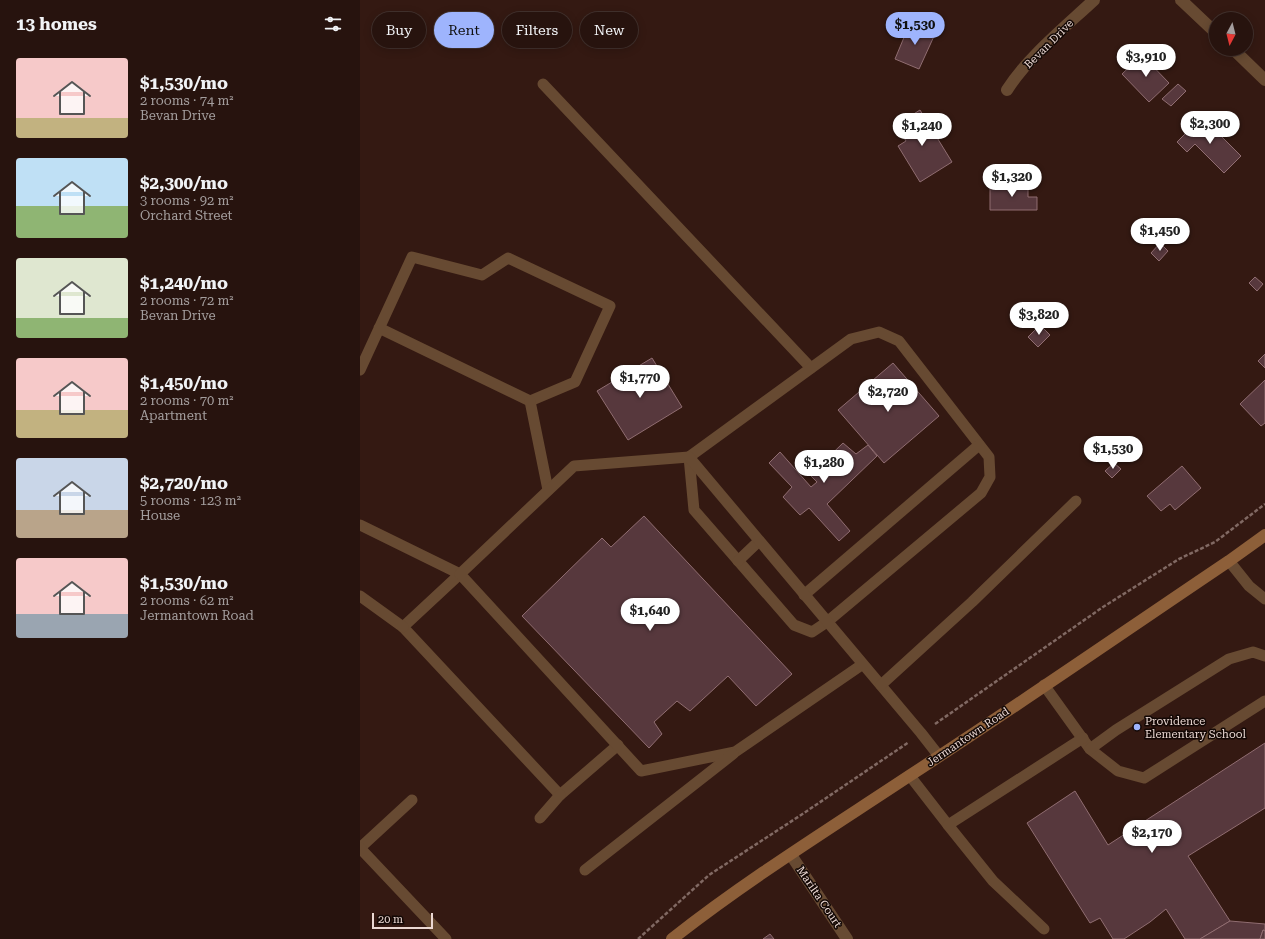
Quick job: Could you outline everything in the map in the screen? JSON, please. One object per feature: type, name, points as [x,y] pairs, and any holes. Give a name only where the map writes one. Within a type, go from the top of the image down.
[{"type":"main road","name":"Jermantown Road","points":[[672,939],[698,918],[790,855],[910,776],[1265,536]]},
{"type":"street","name":"Bevan Drive","points":[[1007,90],[1013,80],[1046,45],[1094,0]]},
{"type":"street","points":[[1182,0],[1209,26]]},
{"type":"street","points":[[1240,56],[1265,80]]},
{"type":"street","name":"Marilta Court","points":[[790,855],[847,939]]},
{"type":"lane","points":[[543,84],[811,368]]},
{"type":"lane","points":[[360,370],[379,328],[412,257],[482,275],[508,258],[610,306],[575,382],[530,401],[379,328]]},
{"type":"lane","points":[[403,627],[574,466],[689,457],[851,339],[879,332],[899,341],[989,457],[990,477],[981,493],[812,632],[794,625],[694,510],[689,457]]},
{"type":"lane","points":[[530,401],[548,490]]},
{"type":"lane","points":[[804,595],[980,445]]},
{"type":"lane","points":[[689,457],[939,756]]},
{"type":"lane","points":[[881,685],[972,602],[1076,501]]},
{"type":"lane","points":[[360,525],[460,574],[641,771],[735,752]]},
{"type":"lane","points":[[738,561],[759,541]]},
{"type":"lane","points":[[1229,561],[1249,586],[1265,599]]},
{"type":"lane","points":[[360,596],[403,627],[560,795]]},
{"type":"lane","points":[[1090,749],[1116,730],[1229,659],[1253,652],[1265,656]]},
{"type":"lane","points":[[585,870],[735,752],[863,664]]},
{"type":"lane","points":[[1044,685],[1090,749],[1118,771],[1144,778],[1265,701]]},
{"type":"lane","points":[[948,825],[1083,738]]},
{"type":"lane","points":[[540,818],[560,795],[618,745]]},
{"type":"lane","points":[[910,776],[993,881],[1044,929]]},
{"type":"lane","points":[[412,800],[360,848],[446,939]]},
{"type":"path","points":[[638,939],[709,875],[801,816],[921,733],[966,704],[1103,607],[1179,558],[1215,542],[1265,504]]},
{"type":"building","points":[[910,23],[935,34],[919,69],[895,59]]},
{"type":"building","points":[[1142,55],[1169,83],[1149,102],[1122,74]]},
{"type":"building","points":[[1178,84],[1186,91],[1171,106],[1162,99]]},
{"type":"building","points":[[920,110],[952,162],[920,182],[898,146],[906,141],[896,125]]},
{"type":"building","points":[[1202,117],[1241,156],[1224,173],[1195,144],[1187,152],[1177,142]]},
{"type":"building","points":[[990,185],[1028,185],[1028,197],[1037,197],[1037,210],[990,210]]},
{"type":"building","points":[[1160,243],[1168,251],[1159,261],[1151,253]]},
{"type":"building","points":[[1255,277],[1263,284],[1257,291],[1249,283]]},
{"type":"building","points":[[1040,325],[1050,335],[1038,347],[1028,337]]},
{"type":"building","points":[[1265,354],[1265,368],[1258,361]]},
{"type":"building","points":[[652,358],[682,407],[628,440],[597,391]]},
{"type":"building","points":[[893,363],[939,416],[884,463],[838,410]]},
{"type":"building","points":[[1265,380],[1265,423],[1261,426],[1240,404]]},
{"type":"building","points":[[843,443],[856,454],[868,445],[877,456],[827,504],[850,531],[839,541],[809,508],[800,515],[783,497],[792,487],[769,463],[780,452],[811,487],[817,482],[810,475]]},
{"type":"building","points":[[1114,463],[1121,469],[1112,478],[1105,471]]},
{"type":"building","points":[[1182,466],[1201,488],[1175,510],[1170,504],[1161,511],[1147,496]]},
{"type":"building","points":[[644,516],[792,674],[756,706],[728,676],[690,711],[677,701],[654,722],[662,734],[649,748],[522,616],[602,538],[611,547]]},
{"type":"building","points":[[1265,743],[1265,808],[1188,856],[1230,921],[1200,939],[1185,939],[1166,909],[1150,922],[1124,939],[1113,939],[1100,918],[1090,923],[1027,823],[1075,791],[1108,845]]},
{"type":"building","points":[[1230,921],[1265,924],[1265,931],[1263,930],[1260,939],[1200,939]]},
{"type":"building","points":[[1263,930],[1265,931],[1265,939],[1260,939]]},
{"type":"building","points":[[770,934],[774,939],[763,939]]},
{"type":"place","name":"Providence Elementary School","points":[[1137,727]]}]
